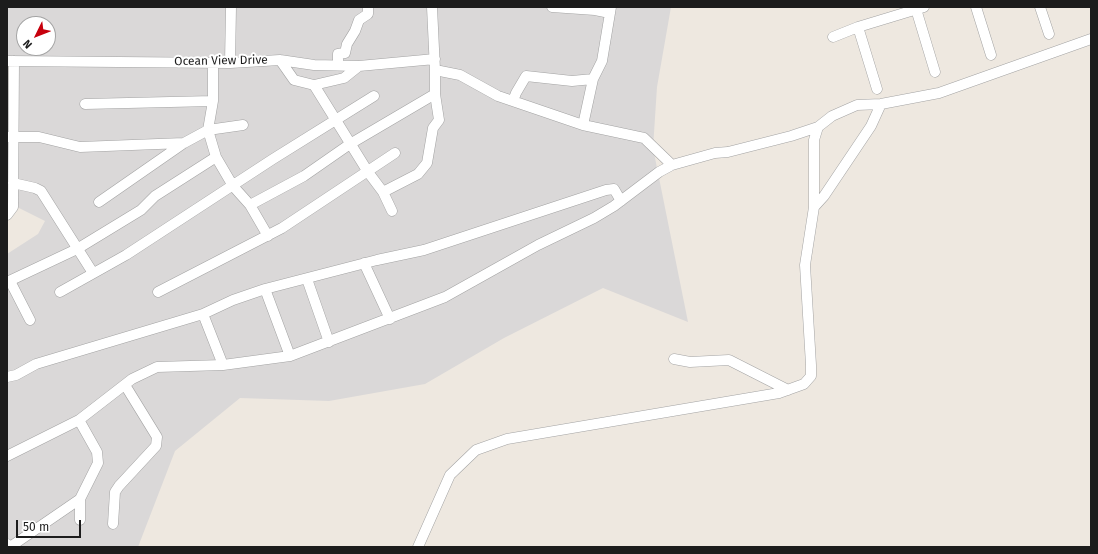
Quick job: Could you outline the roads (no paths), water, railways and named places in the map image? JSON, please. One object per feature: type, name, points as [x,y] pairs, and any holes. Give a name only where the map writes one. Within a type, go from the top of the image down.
[{"type":"street","points":[[230,63],[231,7]]},
{"type":"street","points":[[338,65],[338,54],[346,53],[346,44],[356,31],[359,20],[368,14],[368,7]]},
{"type":"street","points":[[383,192],[418,174],[426,163],[431,134],[439,120],[435,94],[435,59],[432,7]]},
{"type":"street","points":[[552,7],[610,10],[602,61],[593,79],[583,125]]},
{"type":"street","points":[[976,7],[991,55]]},
{"type":"street","points":[[1040,7],[1049,34]]},
{"type":"street","points":[[833,37],[896,11],[920,8],[935,72]]},
{"type":"street","points":[[858,27],[877,89]]},
{"type":"street","points":[[8,454],[78,420],[132,379],[157,367],[223,365],[290,356],[390,319],[445,296],[532,248],[594,218],[621,201],[659,172],[672,165],[715,153],[735,150],[791,136],[818,127],[832,116],[857,105],[881,104],[939,93],[1091,40]]},
{"type":"street","name":"Ocean View Drive","points":[[10,61],[230,63],[280,60],[314,65],[359,66],[435,59]]},
{"type":"street","points":[[280,60],[294,80],[314,85],[344,78],[359,66]]},
{"type":"street","points":[[7,215],[13,207],[10,137],[10,61]]},
{"type":"street","points":[[213,63],[213,101],[208,130],[216,157],[233,186],[250,205],[268,236]]},
{"type":"street","points":[[435,70],[460,75],[498,96],[583,125],[644,138],[672,165]]},
{"type":"street","points":[[513,101],[516,92],[526,76],[572,81],[593,79]]},
{"type":"street","points":[[314,85],[368,172],[383,192],[392,211]]},
{"type":"street","points":[[250,205],[304,176],[350,144],[435,94]]},
{"type":"street","points":[[60,292],[126,255],[273,159],[374,96]]},
{"type":"street","points":[[85,104],[213,101]]},
{"type":"street","points":[[814,206],[824,196],[871,126],[881,104]]},
{"type":"street","points":[[99,202],[184,143],[208,130],[243,125]]},
{"type":"street","points":[[418,547],[450,475],[476,450],[507,439],[788,390],[804,384],[811,376],[805,265],[814,206],[814,140],[818,127]]},
{"type":"street","points":[[10,137],[39,137],[80,147],[184,143]]},
{"type":"street","points":[[158,292],[268,236],[395,153]]},
{"type":"street","points":[[30,320],[8,282],[77,249],[141,210],[155,196],[216,157]]},
{"type":"street","points":[[13,183],[35,188],[41,191],[93,273]]},
{"type":"street","points":[[7,377],[16,375],[36,364],[203,314],[233,300],[265,289],[364,263],[424,250],[606,190],[614,190],[621,201]]},
{"type":"street","points":[[364,263],[390,319]]},
{"type":"street","points":[[307,279],[329,342]]},
{"type":"street","points":[[265,289],[290,356]]},
{"type":"street","points":[[203,314],[223,365]]},
{"type":"street","points":[[674,359],[690,362],[729,360],[788,390]]},
{"type":"street","points":[[113,524],[116,492],[119,486],[156,446],[157,437],[125,384]]},
{"type":"street","points":[[78,420],[97,452],[98,463],[80,499],[80,520]]},
{"type":"street","points":[[7,544],[10,547],[80,499]]}]
